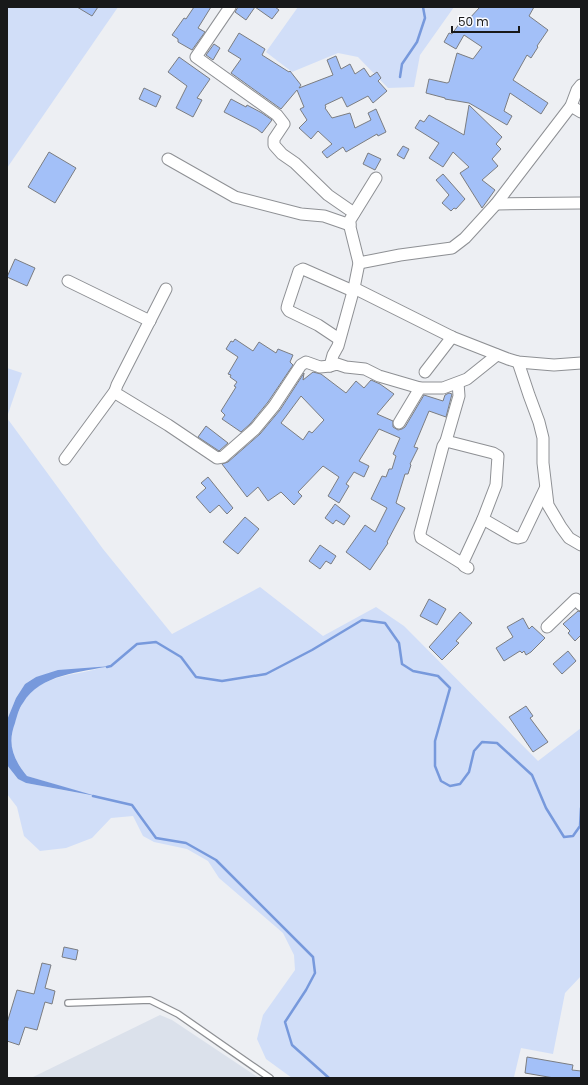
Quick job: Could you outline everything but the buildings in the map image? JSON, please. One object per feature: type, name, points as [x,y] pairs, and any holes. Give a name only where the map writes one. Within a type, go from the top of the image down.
[{"type":"street","points":[[230,7],[196,57],[277,115],[284,124],[274,139],[274,145],[328,195],[354,213]]},
{"type":"street","points":[[359,263],[400,255],[452,248],[465,238],[496,204],[571,106],[577,90],[581,85]]},
{"type":"street","points":[[571,106],[581,112]]},
{"type":"street","points":[[168,159],[235,197],[301,214],[324,216],[350,225]]},
{"type":"street","points":[[330,366],[354,290],[359,263],[350,220],[376,178]]},
{"type":"street","points":[[496,204],[581,203]]},
{"type":"street","points":[[340,338],[289,311],[288,304],[299,271],[304,269],[354,290],[452,338],[518,362],[554,365],[581,363]]},
{"type":"street","points":[[68,282],[150,321]]},
{"type":"street","points":[[65,459],[116,390],[117,385],[166,289]]},
{"type":"street","points":[[425,372],[452,338]]},
{"type":"street","points":[[116,390],[117,394],[168,425],[217,458],[223,457],[255,429],[274,406],[301,365],[306,362],[320,367],[337,364],[346,367],[365,369],[386,379],[420,388],[443,388],[467,379],[497,355]]},
{"type":"street","points":[[518,362],[543,438],[543,463],[548,505],[569,538],[581,545]]},
{"type":"street","points":[[446,442],[493,453],[498,456],[496,485],[466,566],[420,536],[443,446],[446,442],[459,396],[458,382]]},
{"type":"street","points":[[399,423],[420,388]]},
{"type":"street","points":[[483,519],[514,537],[522,537],[545,489]]},
{"type":"street","points":[[548,627],[576,599],[581,605]]},
{"type":"lane","points":[[68,1003],[150,1000],[178,1014],[270,1078]]},
{"type":"shaded area","points":[[7,7],[118,7],[7,168]]},
{"type":"shaded area","points":[[298,7],[454,7],[420,55],[414,87],[388,88],[358,57],[338,53],[292,72],[266,52]]},
{"type":"shaded area","points":[[7,368],[22,373],[7,417]]},
{"type":"shaded area","points":[[7,418],[103,549],[172,634],[260,587],[323,636],[376,607],[404,626],[538,761],[581,728],[581,976],[565,993],[553,1054],[521,1048],[514,1077],[517,1078],[292,1078],[266,1059],[257,1039],[263,1015],[295,970],[294,955],[283,933],[219,878],[208,861],[187,849],[154,842],[143,836],[133,816],[111,818],[92,838],[66,848],[40,851],[24,836],[17,807],[7,794],[7,765],[18,779],[26,783],[90,795],[27,776],[14,756],[11,742],[13,726],[20,709],[28,695],[49,681],[63,676],[106,666],[36,677],[25,684],[16,698],[7,720]]},
{"type":"shaded area","points":[[160,1015],[172,1020],[259,1078],[31,1078]]},
{"type":"water","points":[[111,666],[74,673],[50,680],[30,693],[20,707],[12,738],[15,757],[18,764],[27,776],[96,796],[26,783],[18,779],[7,765],[7,720],[16,698],[25,684],[36,677],[58,670]]},
{"type":"waterway","points":[[400,77],[402,64],[417,42],[425,18],[423,7]]},
{"type":"waterway","points":[[107,667],[111,666],[137,644],[156,642],[181,657],[196,677],[222,681],[266,674],[312,650],[362,620],[385,623],[399,643],[402,664],[413,671],[438,676],[450,688],[435,741],[435,766],[441,781],[450,786],[460,784],[469,772],[474,751],[482,742],[497,743],[532,775],[546,808],[564,837],[573,836],[580,826],[581,808]]},
{"type":"waterway","points":[[93,796],[132,805],[156,838],[186,843],[216,860],[313,957],[315,973],[306,990],[285,1022],[292,1045],[329,1078]]}]
